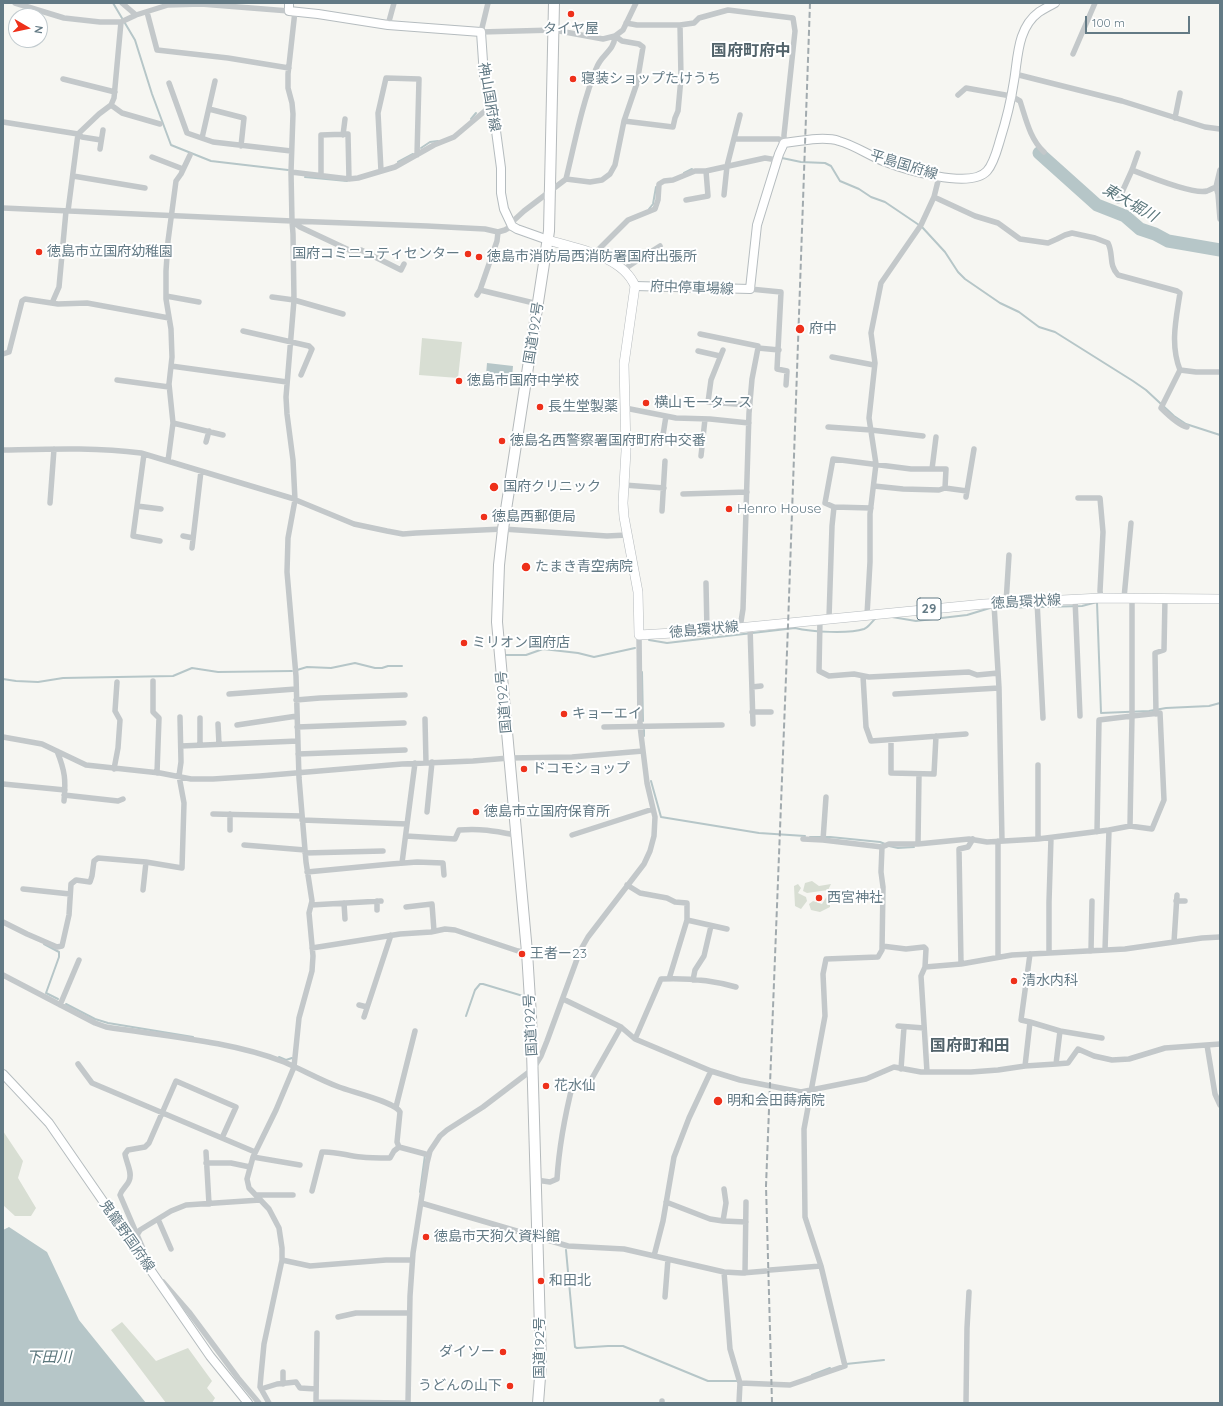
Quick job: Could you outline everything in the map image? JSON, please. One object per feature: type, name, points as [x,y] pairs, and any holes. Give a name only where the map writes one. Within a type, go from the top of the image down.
[{"type":"highway","name":"国道192号","points":[[538,1403],[541,1364],[533,1069],[527,952],[497,622],[499,566],[503,529],[550,223],[554,3]]},
{"type":"main road","name":"平島国府線","points":[[784,142],[830,139],[839,141],[882,161],[939,177],[974,178],[980,176],[988,170],[1005,124],[1015,74],[1019,43],[1032,19],[1038,12],[1055,3]]},
{"type":"main road","points":[[291,9],[388,25],[481,32]]},
{"type":"main road","name":"神山国府線","points":[[481,32],[484,76],[492,105],[500,168],[501,193],[504,209],[512,224]]},
{"type":"main road","points":[[750,290],[757,225],[784,142]]},
{"type":"main road","points":[[512,224],[517,229],[548,240],[595,253],[623,270],[630,277],[635,286],[624,364],[626,451],[624,517],[638,592],[639,635]]},
{"type":"main road","name":"府中停車場線","points":[[635,286],[750,290]]},
{"type":"main road","name":"徳島環状線","points":[[639,635],[740,628],[750,631],[825,619],[994,607],[1006,603],[1037,605],[1075,604],[1101,598],[1220,599]]},
{"type":"main road","name":"鬼籠野国府線","points":[[3,1074],[49,1123],[210,1356],[248,1403]]},
{"type":"street","points":[[15,3],[64,18],[122,22],[136,15],[168,4],[202,4],[291,9],[288,88],[293,114],[291,172],[294,300],[287,382],[287,414],[293,460],[295,500],[288,538],[287,572],[296,689],[302,818],[307,872],[312,900],[309,913],[312,971],[299,1018],[294,1068],[254,1155],[247,1179],[249,1188],[269,1208],[279,1228],[282,1248],[282,1260],[264,1344],[261,1375],[260,1387],[269,1403]]},
{"type":"street","points":[[122,3],[136,15]]},
{"type":"street","points":[[388,25],[394,3]]},
{"type":"street","points":[[488,3],[481,32],[554,30],[603,39],[615,36],[622,30],[636,3]]},
{"type":"street","points":[[728,10],[730,3]]},
{"type":"street","points":[[1073,54],[1095,3]]},
{"type":"street","points":[[626,23],[637,25],[680,25],[694,23],[699,18],[728,10],[793,18],[795,31],[784,142]]},
{"type":"street","points":[[147,12],[157,50],[228,58],[289,68]]},
{"type":"street","points":[[52,303],[59,287],[67,211],[78,134],[111,105],[114,98],[122,22]]},
{"type":"street","points":[[624,121],[674,128],[675,118],[678,111],[681,78],[680,25]]},
{"type":"street","points":[[566,179],[590,182],[602,180],[610,174],[615,165],[624,121],[637,83],[643,47],[639,44],[622,41],[615,36]]},
{"type":"street","points":[[3,208],[427,226],[485,229],[498,232],[505,230],[524,211],[566,179],[594,72],[598,62],[614,44],[615,36]]},
{"type":"street","points":[[1015,74],[1122,101],[1206,127],[1220,129]]},
{"type":"street","points":[[381,171],[378,113],[386,78],[419,79],[417,155]]},
{"type":"street","points":[[63,79],[115,92]]},
{"type":"street","points":[[202,138],[215,81]]},
{"type":"street","points":[[169,83],[187,133],[213,142],[291,152]]},
{"type":"street","points":[[958,95],[966,88],[1011,96],[1020,101],[1032,136],[1037,146],[1044,152]]},
{"type":"street","points":[[1175,118],[1180,93]]},
{"type":"street","points":[[111,105],[122,113],[160,124]]},
{"type":"street","points":[[291,172],[349,179],[358,178],[394,167],[434,145],[454,137],[492,105]]},
{"type":"street","points":[[209,109],[244,118],[241,146]]},
{"type":"street","points":[[724,195],[727,166],[740,114]]},
{"type":"street","points":[[343,134],[345,119]]},
{"type":"street","points":[[3,122],[78,134],[82,137],[101,140]]},
{"type":"street","points":[[100,149],[103,130]]},
{"type":"street","points":[[321,176],[321,135],[348,134],[349,179]]},
{"type":"street","points":[[734,139],[779,139],[784,142]]},
{"type":"street","points":[[1118,201],[1138,153]]},
{"type":"street","points":[[168,461],[173,423],[169,387],[171,366],[171,329],[166,296],[166,271],[171,215],[176,181],[190,155]]},
{"type":"street","points":[[152,157],[183,169]]},
{"type":"street","points":[[595,253],[628,220],[655,209],[658,200],[659,184],[664,181],[673,180],[695,171],[706,171],[766,158],[777,160]]},
{"type":"street","points":[[1132,170],[1180,187],[1198,191],[1206,191],[1216,187]]},
{"type":"street","points":[[1220,170],[1216,187],[1220,219]]},
{"type":"street","points":[[686,200],[708,196],[706,171]]},
{"type":"street","points":[[73,176],[145,188]]},
{"type":"street","points":[[867,615],[871,508],[876,464],[869,418],[874,365],[871,333],[881,283],[920,226],[934,197],[939,177]]},
{"type":"street","points":[[934,197],[975,216],[998,223],[1020,239],[1048,243],[1058,239],[1064,234],[1072,233],[1095,238],[1108,243],[1111,249],[1112,269],[1118,275],[1180,293],[1174,344],[1180,370],[1161,408],[1167,414],[1187,427]]},
{"type":"street","points":[[292,221],[300,227],[349,250],[361,250],[401,270],[404,264]]},
{"type":"street","points":[[498,232],[497,241],[478,292],[538,304]]},
{"type":"street","points":[[623,270],[660,246]]},
{"type":"street","points":[[750,290],[781,292],[778,369],[786,371],[786,385]]},
{"type":"street","points":[[166,296],[199,302]]},
{"type":"street","points":[[272,297],[294,300],[343,314]]},
{"type":"street","points":[[3,354],[9,352],[22,301],[25,299],[52,303],[87,303],[169,318]]},
{"type":"street","points":[[243,331],[309,346],[312,349],[301,375]]},
{"type":"street","points":[[700,334],[758,346]]},
{"type":"street","points":[[740,628],[743,609],[749,423],[752,379],[758,348],[779,350]]},
{"type":"street","points":[[702,353],[722,353],[711,380],[708,402],[750,405]]},
{"type":"street","points":[[832,357],[874,365]]},
{"type":"street","points":[[171,366],[287,382]]},
{"type":"street","points":[[1180,370],[1220,372]]},
{"type":"street","points":[[117,380],[169,387]]},
{"type":"street","points":[[625,408],[676,418],[749,423]]},
{"type":"street","points":[[663,435],[666,416]]},
{"type":"street","points":[[701,456],[705,419]]},
{"type":"street","points":[[173,423],[223,435]]},
{"type":"street","points":[[828,427],[923,436]]},
{"type":"street","points":[[206,442],[209,431]]},
{"type":"street","points":[[932,469],[936,437]]},
{"type":"street","points":[[50,503],[54,449]]},
{"type":"street","points":[[874,486],[939,490],[945,488],[966,494],[974,449]]},
{"type":"street","points":[[3,450],[119,450],[144,454],[295,500],[354,524],[403,534],[503,529],[607,536],[627,535]]},
{"type":"street","points":[[144,454],[133,536],[160,541]]},
{"type":"street","points":[[966,455],[973,456]]},
{"type":"street","points":[[871,508],[834,507],[825,504],[833,459],[911,469],[946,469],[945,488]]},
{"type":"street","points":[[662,510],[665,461]]},
{"type":"street","points":[[192,548],[202,471]]},
{"type":"street","points":[[624,485],[664,488]]},
{"type":"street","points":[[683,494],[747,492]]},
{"type":"street","points":[[1078,498],[1100,498],[1103,532],[1100,591],[1101,598]]},
{"type":"street","points":[[137,506],[161,509]]},
{"type":"street","points":[[834,507],[825,619],[819,631],[819,671],[829,676],[854,674],[869,677],[969,672],[978,675],[998,673]]},
{"type":"street","points":[[189,509],[196,510]]},
{"type":"street","points":[[1130,826],[1132,714],[1128,598],[1131,524]]},
{"type":"street","points":[[183,536],[193,538]]},
{"type":"street","points":[[1006,603],[1009,555]]},
{"type":"street","points":[[706,584],[706,631]]},
{"type":"street","points":[[1156,711],[1155,653],[1164,650],[1165,598]]},
{"type":"street","points":[[1075,604],[1080,716]]},
{"type":"street","points":[[1037,605],[1043,718]]},
{"type":"street","points":[[994,607],[999,688],[1000,841],[998,957]]},
{"type":"street","points":[[750,631],[754,663],[752,687],[753,724]]},
{"type":"street","points":[[317,1333],[316,1402],[408,1403],[409,1313],[412,1260],[429,1155],[435,1143],[444,1133],[483,1107],[533,1069],[541,1056],[580,951],[588,938],[644,864],[650,851],[655,824],[647,783],[640,726],[639,635]]},
{"type":"street","points":[[863,676],[866,728],[871,741],[966,734]]},
{"type":"street","points":[[153,681],[153,712],[159,718],[157,773]]},
{"type":"street","points":[[114,768],[118,748],[120,720],[115,711],[117,682]]},
{"type":"street","points":[[752,687],[761,686]]},
{"type":"street","points":[[894,694],[999,688]]},
{"type":"street","points":[[229,694],[296,689]]},
{"type":"street","points":[[296,700],[404,695]]},
{"type":"street","points":[[803,839],[823,837],[885,846],[973,839],[987,842],[1051,838],[1069,834],[1096,832],[1130,826],[1152,829],[1164,800],[1160,713],[1156,711],[1098,720],[1096,832]]},
{"type":"street","points":[[752,712],[771,712]]},
{"type":"street","points":[[237,725],[297,716]]},
{"type":"street","points":[[3,922],[26,934],[57,947],[62,946],[68,914],[71,884],[76,880],[90,882],[94,861],[98,858],[146,862],[182,868],[184,803],[179,776],[181,762],[180,717]]},
{"type":"street","points":[[200,718],[200,745]]},
{"type":"street","points":[[425,719],[426,763]]},
{"type":"street","points":[[218,724],[219,744]]},
{"type":"street","points":[[297,727],[404,724]]},
{"type":"street","points":[[604,727],[722,725]]},
{"type":"street","points":[[891,740],[891,773],[934,774],[936,736]]},
{"type":"street","points":[[3,737],[42,744],[86,765],[157,773],[191,779],[214,779],[299,773],[415,763],[509,758],[572,757],[643,751]]},
{"type":"street","points":[[181,746],[298,741]]},
{"type":"street","points":[[298,754],[405,750]]},
{"type":"street","points":[[57,751],[64,767],[64,795]]},
{"type":"street","points":[[427,812],[432,762]]},
{"type":"street","points":[[402,863],[415,763]]},
{"type":"street","points":[[1038,765],[1038,839]]},
{"type":"street","points":[[918,844],[919,774]]},
{"type":"street","points":[[3,784],[64,795],[118,801],[122,799]]},
{"type":"street","points":[[823,837],[826,797]]},
{"type":"street","points":[[572,835],[653,809]]},
{"type":"street","points":[[213,814],[407,824]]},
{"type":"street","points":[[230,814],[230,830]]},
{"type":"street","points":[[406,836],[455,839],[459,830],[471,829],[491,830],[516,836]]},
{"type":"street","points":[[1104,950],[1109,830]]},
{"type":"street","points":[[1049,953],[1051,838]]},
{"type":"street","points":[[960,964],[959,848],[968,847],[973,839]]},
{"type":"street","points":[[244,845],[305,851],[383,851]]},
{"type":"street","points":[[740,1382],[790,1385],[845,1366],[821,1266],[805,1217],[804,1129],[825,1016],[823,974],[826,959],[878,957],[882,950],[884,887],[881,872],[885,846]]},
{"type":"street","points":[[143,890],[146,862]]},
{"type":"street","points":[[307,872],[402,863],[443,863],[444,875]]},
{"type":"street","points":[[627,885],[640,893],[667,898],[675,902],[687,903],[687,920],[668,979]]},
{"type":"street","points":[[23,889],[70,894]]},
{"type":"street","points":[[1174,942],[1176,898],[1185,901]]},
{"type":"street","points":[[311,904],[379,901],[377,910]]},
{"type":"street","points":[[1091,951],[1092,901]]},
{"type":"street","points":[[344,903],[345,918]]},
{"type":"street","points":[[406,907],[432,904],[434,932]]},
{"type":"street","points":[[687,920],[727,929]]},
{"type":"street","points":[[693,980],[695,970],[704,956],[711,926]]},
{"type":"street","points":[[312,948],[391,935],[455,930],[518,951],[527,952]]},
{"type":"street","points":[[364,1017],[391,935]]},
{"type":"street","points":[[925,967],[960,964],[1012,955],[1125,949],[1202,938],[1220,937]]},
{"type":"street","points":[[882,946],[906,949],[924,947],[926,949],[925,967],[921,976],[927,1072]]},
{"type":"street","points":[[1030,954],[1021,1020],[1060,1031],[1102,1038]]},
{"type":"street","points":[[60,1005],[79,960]]},
{"type":"street","points":[[3,975],[95,1023],[106,1027],[226,1046],[285,1062],[294,1068],[339,1087],[396,1107],[400,1112],[397,1142],[399,1147]]},
{"type":"street","points":[[635,1039],[661,979],[719,982],[736,987]]},
{"type":"street","points":[[563,1000],[620,1028],[635,1039],[711,1071],[740,1080],[801,1092],[866,1079],[894,1068],[927,1072],[998,1070],[1025,1066],[1068,1063],[1078,1049],[1094,1056],[1112,1060],[1129,1059],[1165,1048],[1220,1044]]},
{"type":"street","points":[[359,1005],[367,1007]]},
{"type":"street","points":[[1025,1066],[1030,1022]]},
{"type":"street","points":[[898,1026],[924,1028]]},
{"type":"street","points":[[901,1069],[904,1027]]},
{"type":"street","points":[[536,1180],[550,1182],[557,1179],[565,1114],[573,1083],[587,1087],[620,1028]]},
{"type":"street","points":[[396,1107],[415,1031]]},
{"type":"street","points":[[1056,1064],[1060,1031]]},
{"type":"street","points":[[1207,1045],[1215,1094],[1220,1105]]},
{"type":"street","points":[[78,1064],[92,1083],[222,1138],[254,1155],[300,1165]]},
{"type":"street","points":[[654,1256],[663,1221],[674,1158],[689,1118],[711,1071]]},
{"type":"street","points":[[222,1138],[236,1107],[176,1081],[163,1113],[148,1143],[145,1147],[128,1150],[125,1154],[125,1160],[130,1172],[130,1180],[121,1191],[120,1195],[143,1252],[152,1266],[152,1271],[189,1312],[238,1378],[259,1403]]},
{"type":"street","points":[[399,1147],[429,1155]]},
{"type":"street","points":[[312,1191],[322,1152],[361,1157],[390,1158],[394,1151],[399,1147]]},
{"type":"street","points":[[206,1152],[209,1204]]},
{"type":"street","points":[[206,1163],[231,1163],[250,1167]]},
{"type":"street","points":[[723,1221],[726,1203],[724,1188]]},
{"type":"street","points":[[256,1195],[293,1195]]},
{"type":"street","points":[[137,1235],[140,1230],[170,1211],[186,1205],[260,1200]]},
{"type":"street","points":[[666,1202],[710,1219],[746,1222]]},
{"type":"street","points":[[745,1273],[746,1202]]},
{"type":"street","points":[[421,1203],[568,1246],[624,1250],[724,1272],[745,1273],[821,1266]]},
{"type":"street","points":[[158,1219],[171,1249]]},
{"type":"street","points":[[664,1297],[668,1259]]},
{"type":"street","points":[[282,1260],[310,1266],[386,1260],[412,1260]]},
{"type":"street","points":[[724,1272],[730,1349],[740,1382],[739,1403]]},
{"type":"street","points":[[966,1403],[966,1328],[969,1292]]},
{"type":"street","points":[[338,1318],[356,1313],[409,1313]]},
{"type":"street","points":[[283,1372],[283,1384]]},
{"type":"street","points":[[261,1389],[296,1382],[300,1388],[316,1389]]},
{"type":"shaded area","points":[[422,338],[462,342],[458,378],[419,375]]},
{"type":"shaded area","points":[[812,881],[819,886],[831,884],[828,890],[807,893],[803,891],[805,883]]},
{"type":"shaded area","points":[[798,884],[801,888],[798,893],[806,897],[807,901],[801,909],[795,906],[794,886]]},
{"type":"shaded area","points":[[827,896],[830,900],[830,907],[820,912],[811,910],[809,904],[813,901],[822,904]]},
{"type":"shaded area","points":[[3,1131],[23,1161],[18,1178],[36,1208],[31,1216],[15,1216],[3,1205]]},
{"type":"shaded area","points":[[122,1322],[156,1361],[188,1348],[212,1381],[207,1388],[215,1398],[212,1403],[166,1403],[111,1330]]},
{"type":"water","points":[[487,363],[513,366],[512,377],[486,375]]},
{"type":"water","name":"下田川","points":[[9,1227],[47,1252],[79,1320],[146,1403],[3,1403],[3,1230]]},
{"type":"waterway","points":[[113,3],[135,40],[152,94],[171,145],[211,161],[288,170]]},
{"type":"waterway","points":[[471,119],[476,113]]},
{"type":"waterway","points":[[421,148],[430,142],[438,141]]},
{"type":"waterway","name":"東大堀川","points":[[1039,153],[1097,205],[1125,216],[1140,229],[1155,234],[1168,241],[1220,250]]},
{"type":"waterway","points":[[398,162],[413,154]]},
{"type":"waterway","points":[[782,158],[801,162],[825,163],[831,166],[840,181],[859,189],[871,197],[885,202],[922,227],[945,252],[958,272],[965,279],[1000,303],[1019,312],[1039,327],[1055,332],[1133,381],[1146,390],[1174,416],[1186,424],[1220,435]]},
{"type":"waterway","points":[[684,173],[692,169]]},
{"type":"waterway","points":[[305,177],[347,181]]},
{"type":"waterway","points":[[649,209],[653,204],[656,187]]},
{"type":"waterway","points":[[1002,608],[1082,606],[1097,602],[1101,713],[1209,706],[1220,703]]},
{"type":"waterway","points":[[892,617],[916,621],[967,615],[990,608]]},
{"type":"waterway","points":[[649,640],[667,643],[795,628],[849,632],[864,629],[876,618]]},
{"type":"waterway","points":[[506,655],[526,655],[543,649],[578,653],[594,657],[635,648]]},
{"type":"waterway","points":[[297,670],[307,667],[331,668],[355,663],[375,668],[402,666]]},
{"type":"waterway","points":[[3,679],[38,682],[63,678],[173,676],[192,668],[218,672],[292,671]]},
{"type":"waterway","points":[[642,672],[643,721]]},
{"type":"waterway","points":[[644,730],[644,736]]},
{"type":"waterway","points":[[651,781],[661,817],[759,833],[805,836]]},
{"type":"waterway","points":[[810,837],[830,837],[880,842],[885,844]]},
{"type":"waterway","points":[[889,846],[898,848],[914,847]]},
{"type":"waterway","points":[[44,944],[59,952],[59,957],[46,993],[58,999]]},
{"type":"waterway","points":[[466,1016],[475,990],[480,984],[523,996]]},
{"type":"waterway","points":[[66,1004],[95,1019],[108,1023],[193,1037]]},
{"type":"waterway","points":[[279,1057],[286,1060],[292,1058]]},
{"type":"waterway","points":[[420,1192],[425,1155]]},
{"type":"waterway","points":[[566,1250],[575,1347],[623,1346],[708,1381],[739,1381]]},
{"type":"waterway","points":[[846,1364],[884,1360]]},
{"type":"waterway","points":[[812,1375],[830,1368]]},
{"type":"railway","points":[[772,1403],[766,1186],[810,3]]},
{"type":"place","name":"タイヤ屋","points":[[571,14]]},
{"type":"place","name":"寝装ショップたけうち","points":[[573,79]]},
{"type":"place","name":"徳島市立国府幼稚園","points":[[39,252]]},
{"type":"place","name":"国府コミニュティセンター","points":[[468,254]]},
{"type":"place","name":"徳島市消防局西消防署国府出張所","points":[[479,257]]},
{"type":"place","name":"府中","points":[[800,329]]},
{"type":"place","name":"徳島市国府中学校","points":[[459,381]]},
{"type":"place","name":"横山モータース","points":[[646,403]]},
{"type":"place","name":"長生堂製薬","points":[[540,407]]},
{"type":"place","name":"徳島名西警察署国府町府中交番","points":[[502,441]]},
{"type":"place","name":"国府クリニック","points":[[494,487]]},
{"type":"place","name":"Henro House","points":[[729,509]]},
{"type":"place","name":"徳島西郵便局","points":[[484,517]]},
{"type":"place","name":"たまき青空病院","points":[[526,567]]},
{"type":"place","name":"ミリオン国府店","points":[[464,643]]},
{"type":"place","name":"キョーエイ","points":[[564,714]]},
{"type":"place","name":"ドコモショップ","points":[[524,769]]},
{"type":"place","name":"徳島市立国府保育所","points":[[476,812]]},
{"type":"place","name":"西宮神社","points":[[819,898]]},
{"type":"place","name":"王者ー23","points":[[522,954]]},
{"type":"place","name":"清水内科","points":[[1014,981]]},
{"type":"place","name":"花水仙","points":[[546,1086]]},
{"type":"place","name":"明和会田蒔病院","points":[[718,1101]]},
{"type":"place","name":"徳島市天狗久資料館","points":[[426,1237]]},
{"type":"place","name":"和田北","points":[[541,1281]]},
{"type":"place","name":"ダイソー","points":[[503,1352]]},
{"type":"place","name":"うどんの山下","points":[[510,1386]]},
{"type":"district","name":"国府町府中","points":[[751,51]]},
{"type":"district","name":"国府町和田","points":[[970,1046]]}]
